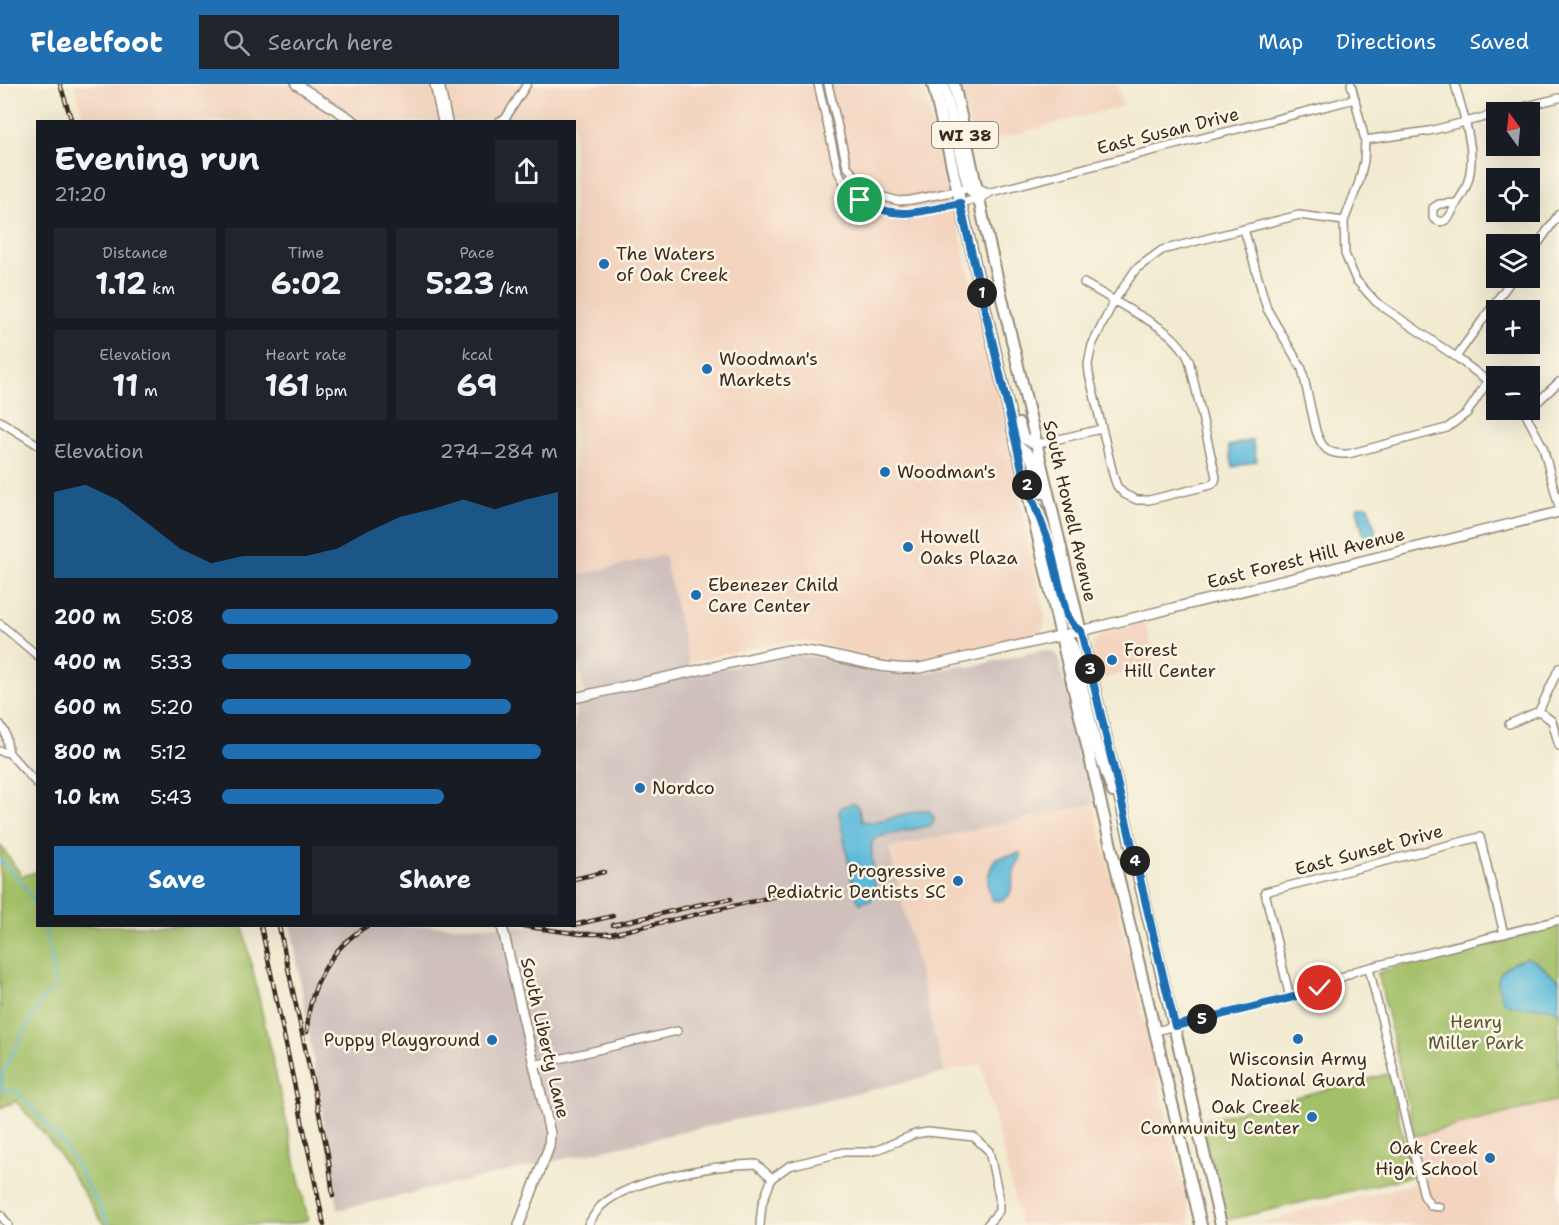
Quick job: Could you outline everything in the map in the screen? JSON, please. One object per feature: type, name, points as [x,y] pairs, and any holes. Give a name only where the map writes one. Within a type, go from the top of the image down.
[{"type":"main road","name":"South Howell Avenue","points":[[933,84],[1201,1225]]},
{"type":"main road","points":[[943,84],[973,188],[973,195],[984,196]]},
{"type":"main road","name":"WI 38","points":[[954,84],[973,188]]},
{"type":"main road","name":"South Howell Avenue","points":[[984,196],[1059,541],[1221,1225]]},
{"type":"main road","points":[[1000,371],[1013,399],[1022,436],[1029,442],[1038,444]]},
{"type":"main road","points":[[1018,447],[1033,458],[1043,498],[1059,541]]},
{"type":"main road","points":[[1024,477],[1049,543],[1067,616],[1081,631]]},
{"type":"main road","points":[[1061,636],[1073,647],[1095,741],[1127,828]]},
{"type":"street","points":[[296,84],[352,120]]},
{"type":"street","points":[[434,84],[442,120]]},
{"type":"street","points":[[440,84],[448,120]]},
{"type":"street","points":[[503,120],[527,84]]},
{"type":"street","name":"East Susan Drive","points":[[818,84],[838,171],[848,190],[873,209],[906,214],[960,203],[1355,99]]},
{"type":"street","points":[[828,84],[847,166],[867,189],[880,196],[900,201],[973,188]]},
{"type":"street","points":[[1351,84],[1365,140],[1364,161],[1359,182],[1344,221],[1346,254],[1356,280],[1376,302],[1486,380]]},
{"type":"street","points":[[1455,84],[1471,145],[1472,164],[1463,196],[1457,203]]},
{"type":"street","points":[[1540,103],[1559,98]]},
{"type":"street","points":[[1365,140],[1399,137],[1486,117]]},
{"type":"street","points":[[1540,241],[1559,214]]},
{"type":"street","points":[[1084,283],[1114,301],[1171,334],[1184,349],[1189,360],[1216,477],[1211,485],[1163,497],[1149,500],[1132,499],[1124,494],[1117,486],[1101,429],[1088,364],[1092,345],[1114,301],[1136,269],[1162,250],[1299,215],[1344,221]]},
{"type":"street","points":[[1244,229],[1267,309],[1299,362],[1316,431],[1320,442],[1327,450],[1337,454],[1348,454],[1448,428],[1467,413],[1486,384]]},
{"type":"street","points":[[1456,357],[1507,288]]},
{"type":"street","points":[[1540,398],[1559,382]]},
{"type":"street","points":[[1531,420],[1543,447],[1559,507]]},
{"type":"street","points":[[0,421],[36,445]]},
{"type":"street","points":[[1038,444],[1101,429]]},
{"type":"street","name":"East Forest Hill Avenue","points":[[576,698],[788,650],[805,650],[909,669],[1061,636],[1559,512]]},
{"type":"street","points":[[0,624],[36,654]]},
{"type":"street","points":[[1509,724],[1539,711],[1559,668]]},
{"type":"street","points":[[1539,711],[1552,722],[1559,746]]},
{"type":"street","points":[[0,724],[5,732],[9,753],[36,783]]},
{"type":"street","points":[[0,751],[9,753]]},
{"type":"street","name":"East Sunset Drive","points":[[1290,998],[1265,892],[1480,837],[1504,934]]},
{"type":"street","points":[[1155,1031],[1290,998],[1369,968],[1559,920]]},
{"type":"street","name":"South Liberty Lane","points":[[502,927],[550,1133],[549,1147],[519,1225]]},
{"type":"street","points":[[1369,968],[1424,1196],[1431,1206],[1440,1207]]},
{"type":"street","points":[[534,1065],[677,1031]]},
{"type":"street","points":[[760,1225],[762,1204],[772,1178],[789,1166],[844,1152],[877,1150],[915,1134],[928,1132],[974,1137],[989,1151],[999,1196],[999,1211],[987,1225]]},
{"type":"street","points":[[588,1225],[600,1207],[612,1197],[647,1182],[736,1164],[756,1164],[772,1178]]},
{"type":"street","points":[[0,1214],[9,1225]]},
{"type":"shaded area","points":[[74,84],[923,84],[1019,488],[1027,537],[1046,619],[1043,629],[1037,634],[915,661],[884,660],[818,643],[793,641],[760,646],[689,663],[664,555],[576,576],[576,120],[85,120]]},
{"type":"shaded area","points":[[960,84],[1117,84],[1123,106],[974,145]]},
{"type":"shaded area","points":[[664,555],[692,675],[788,654],[816,657],[906,675],[961,665],[969,667],[1043,650],[1053,652],[1059,659],[1094,804],[889,848],[944,1073],[338,1210],[291,927],[576,927],[576,702],[586,699],[576,655],[576,576]]},
{"type":"shaded area","points":[[1145,621],[1155,665],[1098,680],[1092,651],[1095,640],[1103,634]]},
{"type":"shaded area","points":[[1094,804],[1192,1225],[1021,1225],[981,1064],[944,1073],[889,848]]},
{"type":"shaded area","name":"Oak Creek High School","points":[[1559,1100],[1559,1225],[1256,1225],[1301,1211],[1425,1181],[1415,1136]]},
{"type":"green space","points":[[0,845],[22,876],[36,872],[36,927],[243,927],[308,1220],[285,1225],[104,1225],[54,1146],[16,1101],[0,1108]]},
{"type":"green space","name":"Henry Miller Park","points":[[1559,926],[1559,1100],[1415,1136],[1378,973]]},
{"type":"green space","points":[[1388,1074],[1413,1176],[1228,1220],[1225,1218],[1201,1121]]},
{"type":"water","points":[[1252,440],[1257,461],[1233,467],[1228,446]]},
{"type":"water","points":[[1359,506],[1369,506],[1377,537],[1375,541],[1365,541],[1357,509]]},
{"type":"water","points":[[853,803],[858,807],[862,821],[873,822],[924,810],[930,811],[934,818],[932,825],[878,837],[872,841],[874,894],[871,900],[860,903],[854,892],[839,812],[842,807]]},
{"type":"water","points":[[1020,853],[1021,858],[1014,872],[1009,895],[1000,901],[992,900],[988,889],[988,879],[996,858]]},
{"type":"water","points":[[1527,958],[1536,962],[1559,980],[1559,1013],[1542,1007],[1515,1006],[1502,999],[1498,984],[1501,973],[1511,964]]},
{"type":"waterway","points":[[0,859],[36,903]]},
{"type":"waterway","points":[[44,927],[52,959],[55,990],[46,995],[36,1010],[3,1071],[2,1091],[17,1090],[65,1146],[110,1225]]},
{"type":"railway","points":[[60,84],[71,120]]},
{"type":"railway","points":[[576,879],[604,872]]},
{"type":"railway","points":[[528,927],[580,934],[611,934],[798,891]]},
{"type":"railway","points":[[613,925],[731,899]]},
{"type":"railway","points":[[576,925],[613,916]]},
{"type":"railway","points":[[261,927],[324,1225]]},
{"type":"railway","points":[[279,927],[328,1155],[333,1196]]},
{"type":"railway","points":[[307,1032],[312,1000],[324,971],[342,946],[366,927]]},
{"type":"place","name":"The Waters of Oak Creek","points":[[604,264]]},
{"type":"place","name":"Woodman's Markets","points":[[707,369]]},
{"type":"place","name":"Woodman's","points":[[885,472]]},
{"type":"place","name":"Howell Oaks Plaza","points":[[908,547]]},
{"type":"place","name":"Ebenezer Child Care Center","points":[[696,595]]},
{"type":"place","name":"Forest Hill Center","points":[[1112,660]]},
{"type":"place","name":"Nordco","points":[[640,788]]},
{"type":"place","name":"Progressive Pediatric Dentists SC","points":[[958,881]]},
{"type":"place","name":"Wisconsin Army National Guard","points":[[1298,1039]]},
{"type":"place","name":"Puppy Playground","points":[[492,1040]]},
{"type":"place","name":"Oak Creek Community Center","points":[[1312,1117]]},
{"type":"place","name":"Oak Creek High School","points":[[1490,1158]]},
{"type":"route","points":[[860,200],[873,209],[906,214],[960,203],[1024,477],[1049,543],[1067,616],[1081,631],[1175,1026],[1290,998],[1320,988]]}]
